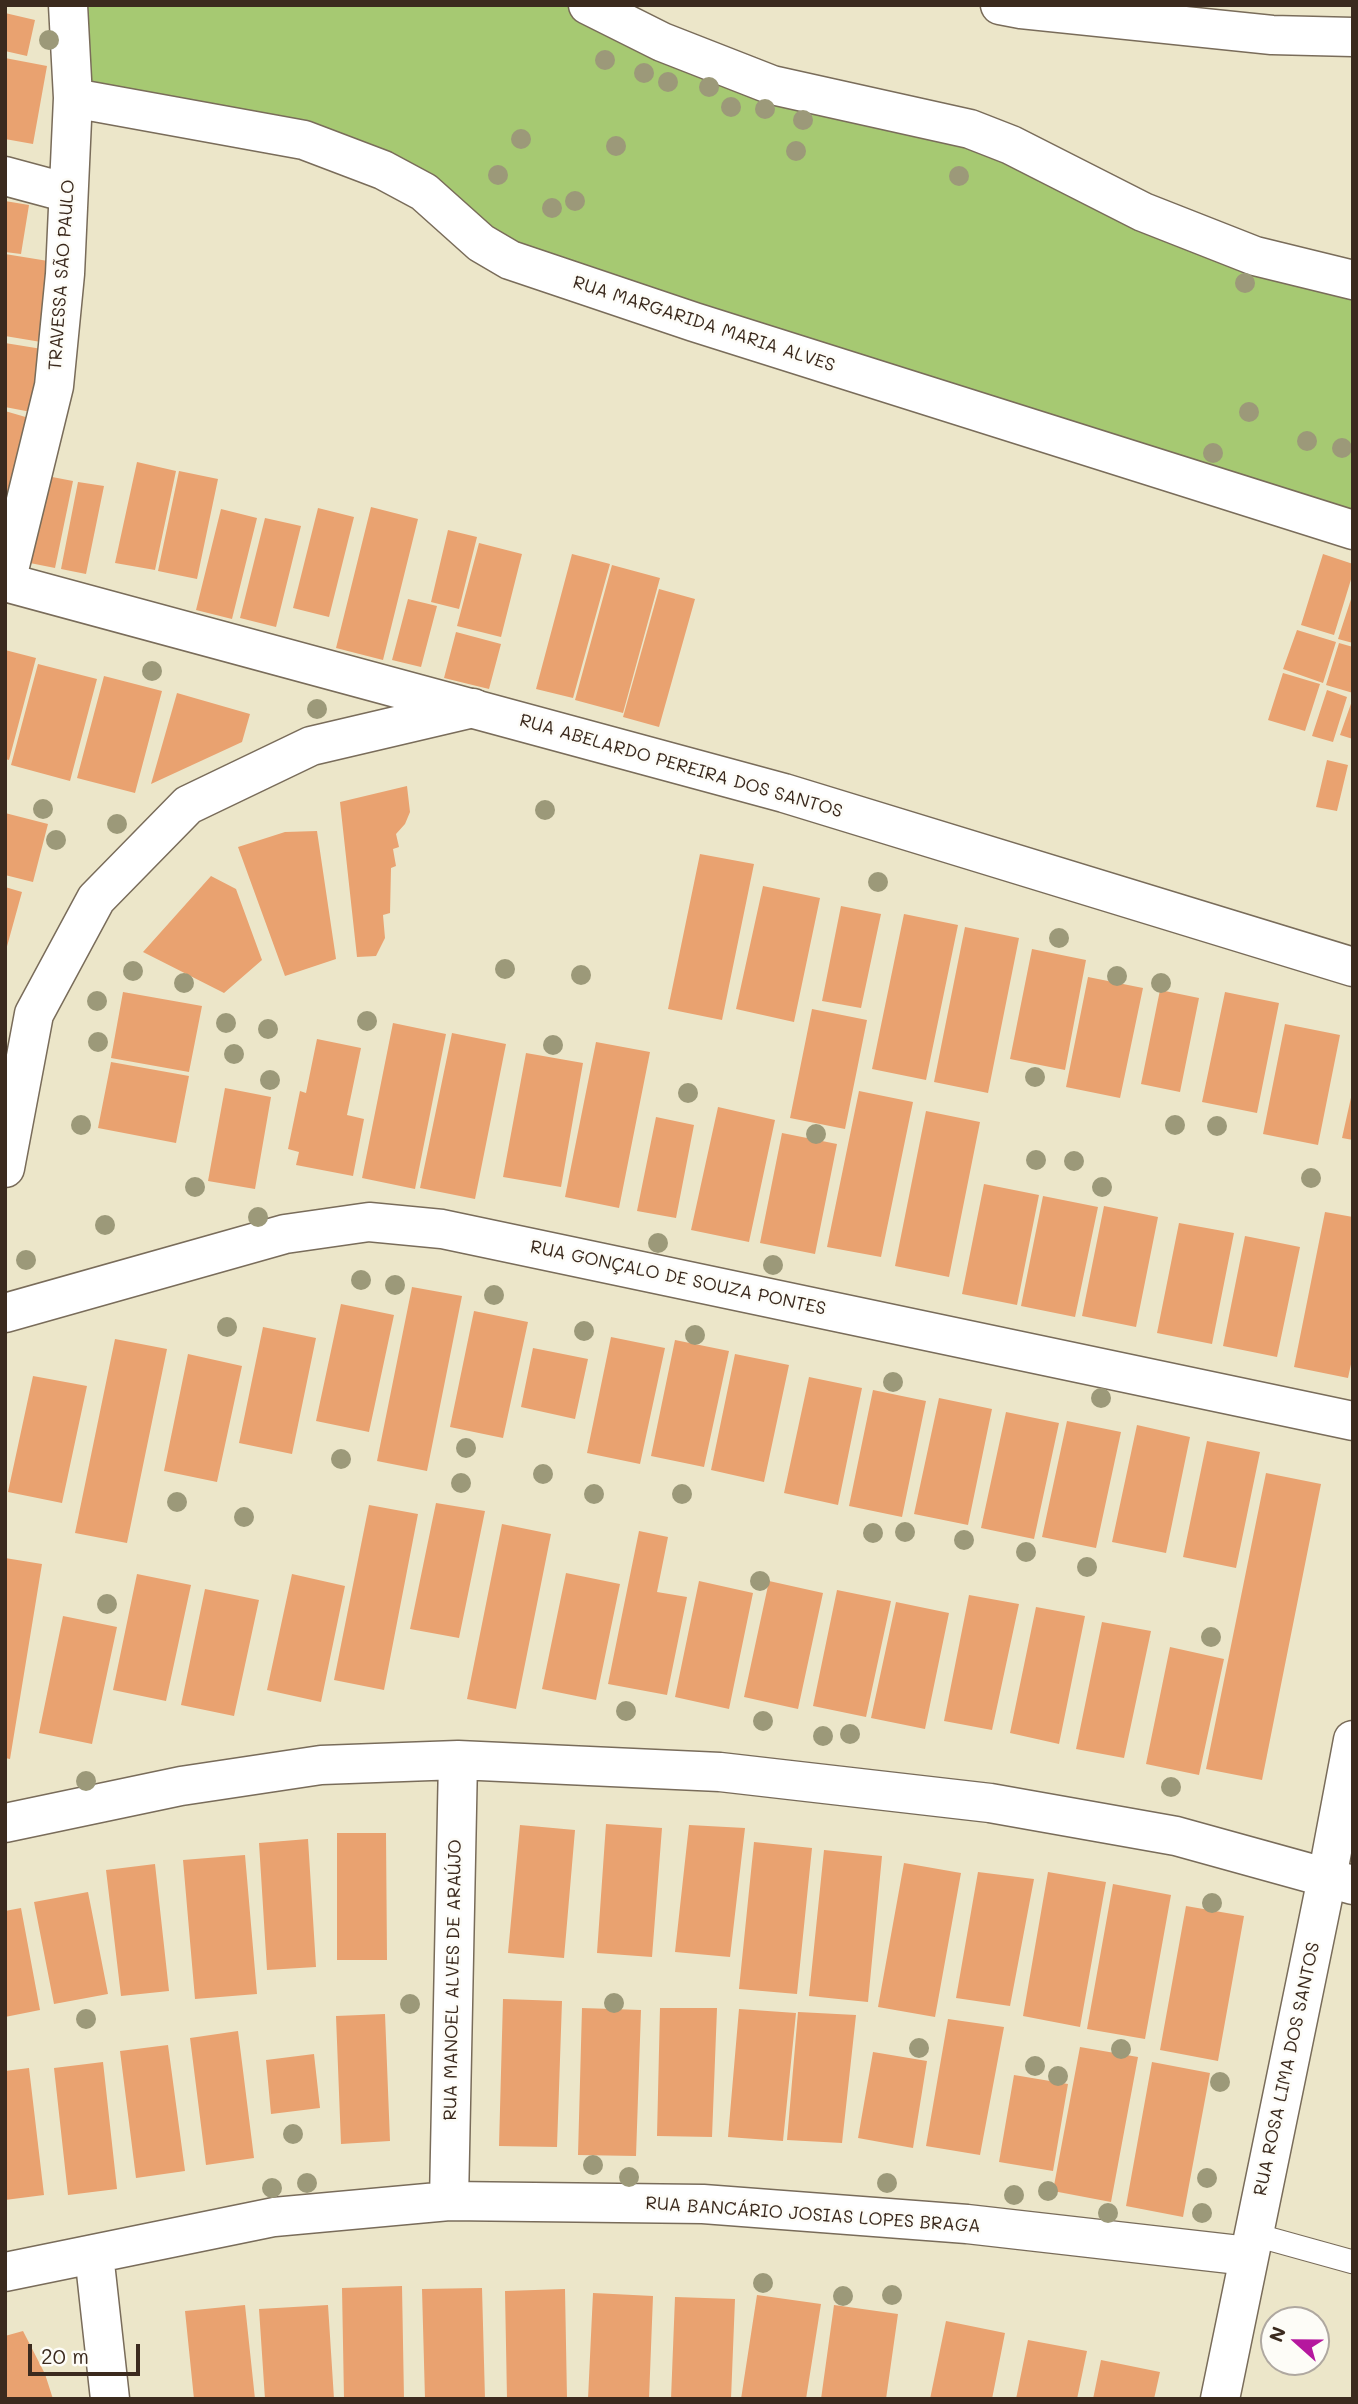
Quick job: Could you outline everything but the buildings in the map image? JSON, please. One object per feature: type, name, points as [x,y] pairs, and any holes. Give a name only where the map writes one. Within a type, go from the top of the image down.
[{"type":"street","name":"TRAVESSA SÃO PAULO","points":[[6,582],[54,386],[65,274],[73,98],[68,5]]},
{"type":"street","points":[[588,5],[662,42],[772,85],[970,129],[1011,145],[1143,212],[1242,251],[1353,280]]},
{"type":"street","points":[[1000,5],[1034,11],[1272,35],[1353,37]]},
{"type":"street","name":"RUA MARGARIDA MARIA ALVES","points":[[73,98],[304,140],[383,170],[424,192],[481,243],[510,260],[694,322],[1353,530]]},
{"type":"street","points":[[5,176],[68,193]]},
{"type":"street","name":"RUA ABELARDO PEREIRA DOS SANTOS","points":[[6,582],[784,793],[1353,967]]},
{"type":"street","points":[[5,1168],[19,1010],[96,899],[188,805],[311,746],[473,708]]},
{"type":"street","name":"RUA GONÇALO DE SOUZA PONTES","points":[[5,1313],[285,1234],[369,1222],[442,1228],[1353,1421]]},
{"type":"street","name":"RUA ROSA LIMA DOS SANTOS","points":[[1220,2399],[1250,2245],[1340,1882],[1353,1740]]},
{"type":"street","points":[[5,1823],[181,1786],[321,1765],[458,1760],[720,1772],[990,1803],[1176,1836],[1340,1882]]},
{"type":"street","name":"RUA MANOEL ALVES DE ARAÚJO","points":[[449,2201],[458,1760]]},
{"type":"street","name":"RUA BANCÁRIO JOSIAS LOPES BRAGA","points":[[5,2272],[274,2217],[449,2201],[703,2204],[1250,2245]]},
{"type":"street","points":[[94,2255],[110,2399]]},
{"type":"lane","points":[[1250,2245],[1353,2262]]},
{"type":"green space","points":[[68,5],[588,5],[970,129],[1353,280],[1353,530],[510,260],[424,192],[73,98]]}]
